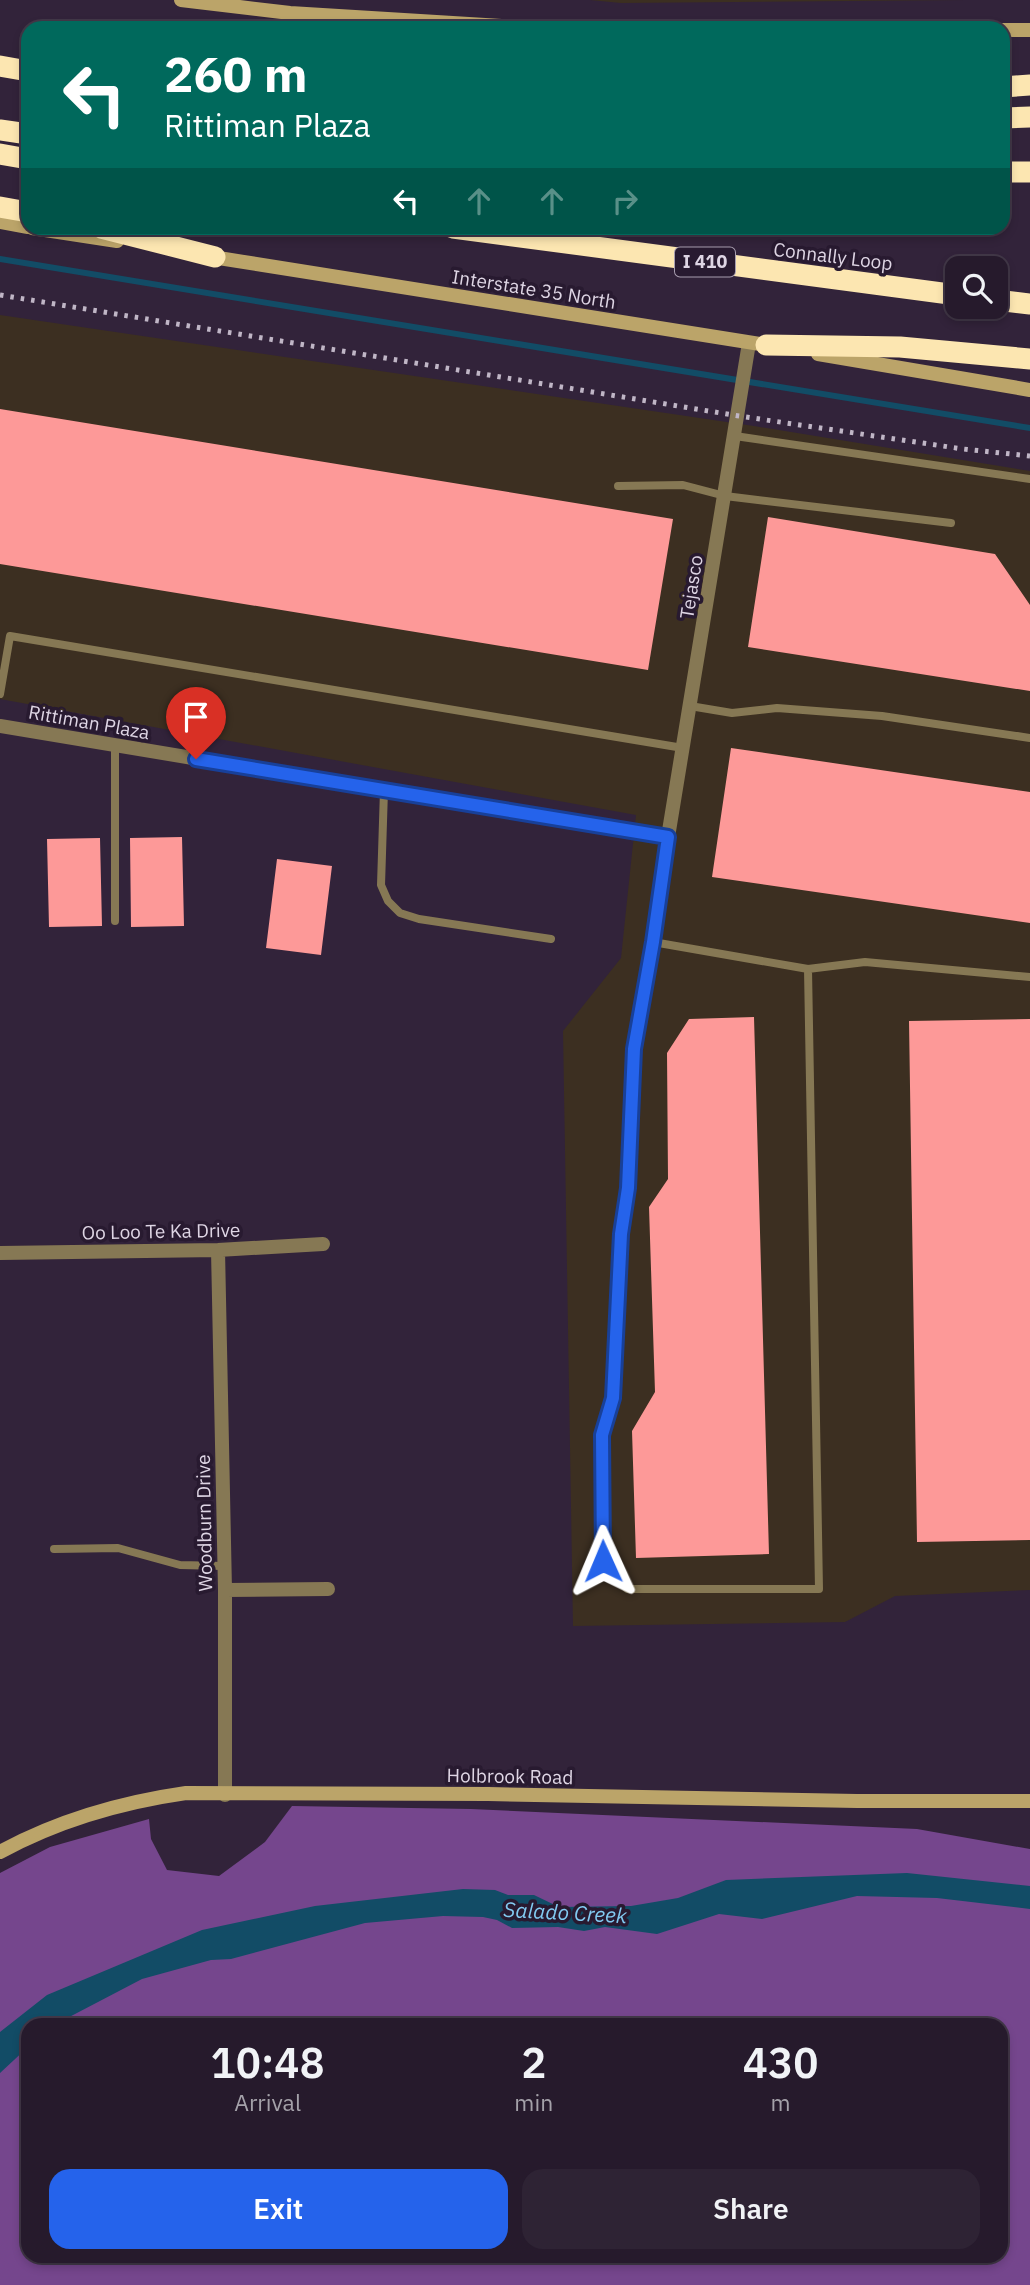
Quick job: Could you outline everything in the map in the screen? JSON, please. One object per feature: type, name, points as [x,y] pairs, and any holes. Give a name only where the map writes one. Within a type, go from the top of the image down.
[{"type":"highway","points":[[0,66],[21,70]]},
{"type":"highway","points":[[1010,86],[1030,85]]},
{"type":"highway","points":[[1010,118],[1030,117]]},
{"type":"highway","points":[[0,130],[21,133]]},
{"type":"highway","points":[[0,154],[21,158]]},
{"type":"highway","points":[[1010,172],[1030,172]]},
{"type":"highway","points":[[0,207],[21,211]]},
{"type":"highway","points":[[129,235],[215,257]]},
{"type":"highway","name":"Connally Loop","points":[[506,235],[945,293]]},
{"type":"highway","points":[[1008,301],[1030,304]]},
{"type":"highway","points":[[758,344],[900,347],[1030,359]]},
{"type":"main road","points":[[181,0],[290,13],[421,21]]},
{"type":"main road","points":[[1010,30],[1030,30]]},
{"type":"main road","name":"Interstate 35 North","points":[[0,222],[21,226]]},
{"type":"main road","name":"Interstate 35 North","points":[[79,235],[1030,390]]},
{"type":"main road","name":"Holbrook Road","points":[[0,1852],[62,1824],[143,1800],[186,1793],[1030,1801]]},
{"type":"street","name":"Tejasco","points":[[668,837],[745,371],[758,344]]},
{"type":"street","name":"Rittiman Plaza","points":[[0,726],[668,837]]},
{"type":"street","name":"Oo Loo Te Ka Drive","points":[[0,1253],[218,1250],[323,1244]]},
{"type":"street","name":"Woodburn Drive","points":[[218,1250],[225,1566],[225,1795]]},
{"type":"street","points":[[225,1590],[328,1589]]},
{"type":"lane","points":[[735,436],[1030,479]]},
{"type":"lane","points":[[618,486],[683,485],[725,496],[951,523]]},
{"type":"lane","points":[[0,634],[683,748]]},
{"type":"lane","points":[[0,694],[10,636]]},
{"type":"lane","points":[[690,706],[732,713],[778,708],[882,716],[1030,738]]},
{"type":"lane","points":[[115,746],[115,921]]},
{"type":"lane","points":[[384,790],[381,885],[388,901],[400,913],[419,919],[551,939]]},
{"type":"lane","points":[[668,837],[634,1049],[628,1188],[621,1234],[613,1398],[602,1435],[603,1561],[627,1589],[819,1589],[808,969]]},
{"type":"lane","points":[[653,942],[808,969],[866,962],[1030,977]]},
{"type":"lane","points":[[54,1549],[118,1548],[180,1565],[225,1566]]},
{"type":"shaded area","points":[[590,0],[964,0],[621,3]]},
{"type":"shaded area","points":[[0,315],[754,426],[1030,471],[1030,1590],[895,1596],[845,1622],[573,1626],[563,1031],[621,958],[636,815],[0,699]]},
{"type":"shaded area","points":[[292,1806],[471,1809],[917,1829],[1030,1849],[1030,2285],[0,2285],[0,1873],[50,1847],[149,1819],[151,1839],[167,1870],[219,1876],[265,1842]]},
{"type":"water","name":"Salado Creek","points":[[907,1873],[1030,1886],[1030,1909],[937,1898],[857,1896],[762,1919],[719,1914],[657,1934],[605,1927],[584,1931],[558,1927],[512,1928],[497,1920],[483,1917],[443,1916],[365,1923],[231,1959],[211,1960],[142,1979],[67,2018],[21,2018],[21,2054],[0,2073],[0,2032],[47,1995],[202,1930],[315,1906],[463,1889],[495,1890],[508,1895],[534,1895],[559,1907],[631,1906],[678,1898],[726,1880]]},
{"type":"building","points":[[0,409],[673,519],[648,670],[0,564]]},
{"type":"building","points":[[768,517],[995,554],[1030,605],[1030,691],[748,647]]},
{"type":"building","points":[[731,748],[1030,792],[1030,923],[712,877]]},
{"type":"building","points":[[182,837],[184,926],[131,927],[130,838]]},
{"type":"building","points":[[100,838],[102,926],[49,927],[47,839]]},
{"type":"building","points":[[277,859],[332,866],[321,955],[266,948]]},
{"type":"building","points":[[754,1017],[769,1554],[636,1558],[632,1431],[655,1392],[649,1207],[668,1179],[667,1053],[689,1019]]},
{"type":"building","points":[[1030,1019],[1030,1540],[917,1542],[909,1021]]},
{"type":"waterway","points":[[0,259],[1030,428]]},
{"type":"railway","points":[[0,295],[739,416],[963,449],[1030,456]]},
{"type":"route","points":[[196,759],[668,837],[634,1049],[628,1188],[621,1234],[613,1398],[602,1435],[603,1561]]}]
